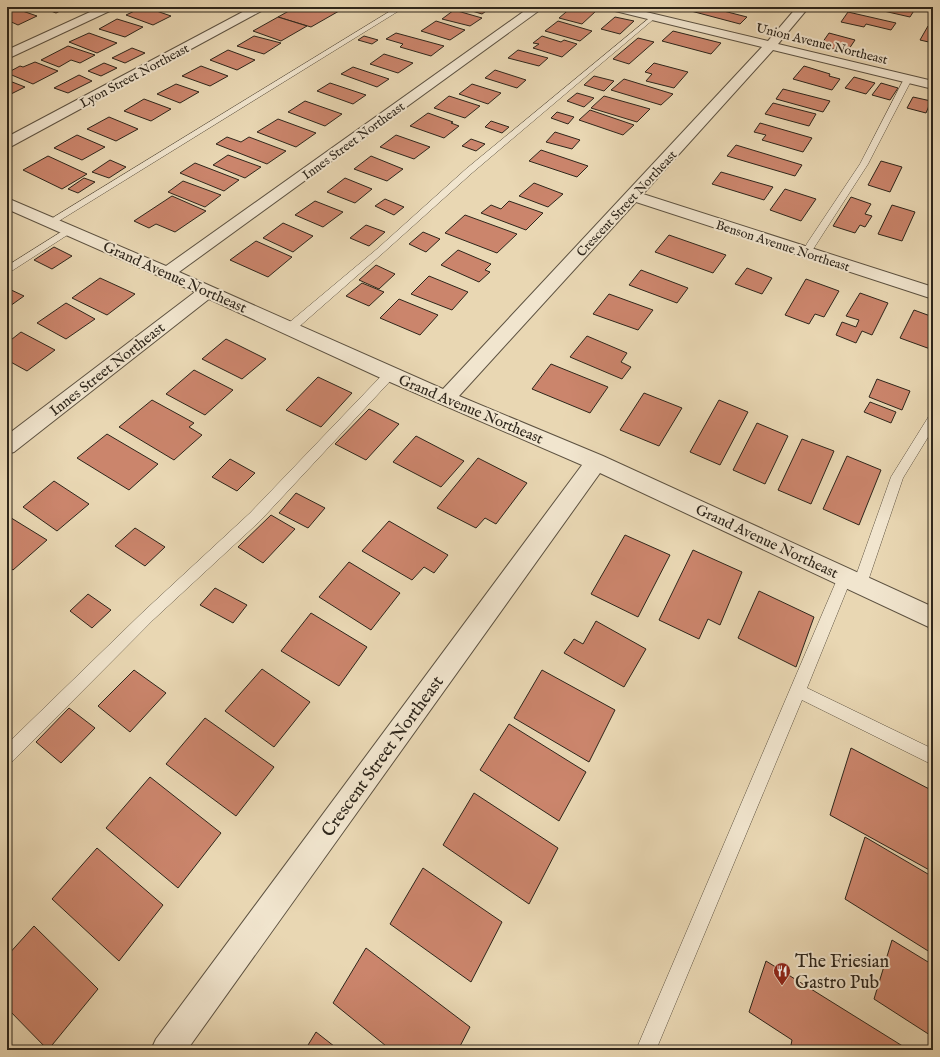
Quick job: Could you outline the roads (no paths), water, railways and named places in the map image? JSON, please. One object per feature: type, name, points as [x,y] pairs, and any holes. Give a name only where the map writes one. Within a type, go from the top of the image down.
[{"type":"street","points":[[7,55],[110,7]]},
{"type":"street","name":"Lyon Street Northeast","points":[[7,143],[262,7]]},
{"type":"street","name":"Innes Street Northeast","points":[[167,273],[538,7]]},
{"type":"street","name":"Union Avenue Northeast","points":[[611,7],[631,9],[653,17],[933,85]]},
{"type":"street","name":"Crescent Street Northeast","points":[[446,398],[770,46],[803,7]]},
{"type":"street","name":"Benson Avenue Northeast","points":[[633,196],[933,293]]},
{"type":"street","name":"Grand Avenue Northeast","points":[[7,203],[167,273],[206,292],[390,374],[596,462],[933,618]]},
{"type":"street","name":"Innes Street Northeast","points":[[7,446],[206,292]]},
{"type":"street","name":"Crescent Street Northeast","points":[[167,1050],[596,462]]},
{"type":"lane","points":[[51,222],[402,7]]},
{"type":"lane","points":[[289,329],[380,251],[469,171],[653,17]]},
{"type":"lane","points":[[807,252],[817,234],[857,175],[873,148],[908,79]]},
{"type":"lane","points":[[7,272],[69,230]]},
{"type":"lane","points":[[7,755],[148,616],[255,517],[390,374]]},
{"type":"lane","points":[[646,1050],[798,691],[852,580],[897,477],[933,419]]},
{"type":"lane","points":[[798,691],[933,757]]},
{"type":"place","name":"The Friesian Gastro Pub","points":[[782,986]]}]
